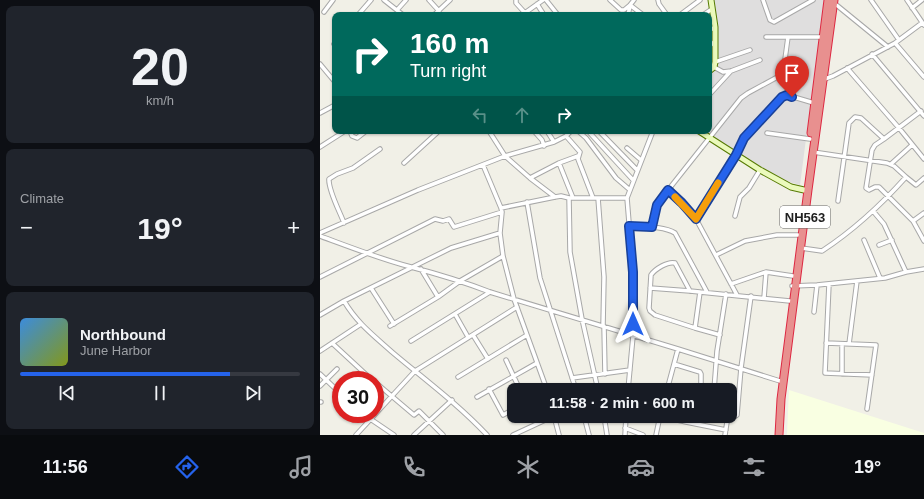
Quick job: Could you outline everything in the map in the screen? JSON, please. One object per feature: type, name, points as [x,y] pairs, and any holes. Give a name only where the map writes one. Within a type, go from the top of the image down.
[{"type":"highway","name":"NH563","points":[[779,435],[781,399],[794,286],[801,248],[813,152],[823,37],[832,1]]},
{"type":"highway","name":"NH563","points":[[775,435],[790,301],[794,286],[793,276],[814,103],[820,81],[832,1]]},
{"type":"street","points":[[324,12],[333,0]]},
{"type":"street","points":[[360,12],[370,0]]},
{"type":"street","points":[[384,0],[399,12]]},
{"type":"street","points":[[397,10],[406,0]]},
{"type":"street","points":[[428,0],[439,11],[450,0]]},
{"type":"street","points":[[516,0],[516,3],[522,12]]},
{"type":"street","points":[[526,12],[542,0]]},
{"type":"street","points":[[546,0],[556,12]]},
{"type":"street","points":[[610,0],[621,10],[624,10],[634,0]]},
{"type":"street","points":[[658,0],[665,12]]},
{"type":"street","points":[[684,12],[700,0]]},
{"type":"street","points":[[710,0],[715,27],[715,65],[723,72],[731,72],[760,60]]},
{"type":"street","points":[[763,0],[770,20],[774,22],[813,0]]},
{"type":"street","points":[[871,0],[899,40]]},
{"type":"street","points":[[820,81],[833,76],[872,54],[888,47],[923,22],[907,0]]},
{"type":"street","points":[[912,8],[922,0]]},
{"type":"street","points":[[832,1],[888,47]]},
{"type":"street","points":[[536,4],[542,12]]},
{"type":"street","points":[[629,12],[630,5]]},
{"type":"street","points":[[630,5],[638,12]]},
{"type":"street","points":[[707,12],[712,8]]},
{"type":"street","points":[[766,37],[823,37]]},
{"type":"street","points":[[652,227],[657,205],[741,98],[783,74],[788,37]]},
{"type":"street","points":[[894,43],[924,76]]},
{"type":"street","points":[[712,68],[715,65],[750,50]]},
{"type":"street","points":[[872,54],[924,116]]},
{"type":"street","points":[[320,64],[332,77]]},
{"type":"street","points":[[847,68],[924,159]]},
{"type":"street","points":[[712,92],[731,72]]},
{"type":"street","points":[[696,219],[736,155],[744,138],[782,97],[787,95],[814,103]]},
{"type":"street","points":[[320,114],[332,107]]},
{"type":"street","points":[[920,112],[873,147],[866,188],[868,190],[879,187],[913,221],[924,241]]},
{"type":"street","points":[[838,201],[849,123],[855,118],[861,118],[884,140]]},
{"type":"street","points":[[767,133],[810,139]]},
{"type":"street","points":[[320,146],[340,134]]},
{"type":"street","points":[[351,134],[356,138],[362,134]]},
{"type":"street","points":[[404,163],[436,134]]},
{"type":"street","points":[[491,134],[505,156],[530,178],[555,196]]},
{"type":"street","points":[[537,134],[542,140],[544,146]]},
{"type":"street","points":[[549,134],[554,142]]},
{"type":"street","points":[[581,134],[616,178],[630,190]]},
{"type":"street","points":[[591,134],[633,180]]},
{"type":"street","points":[[602,134],[637,170]]},
{"type":"street","points":[[629,383],[633,336],[633,272],[627,198],[652,134]]},
{"type":"street","points":[[704,134],[760,170],[791,187],[804,190]]},
{"type":"street","points":[[320,234],[418,190],[505,156],[544,146],[566,136],[580,152],[578,159],[592,198]]},
{"type":"street","points":[[891,164],[912,145]]},
{"type":"street","points":[[627,148],[642,160]]},
{"type":"street","points":[[344,223],[332,195],[329,179],[337,174],[353,168],[380,149]]},
{"type":"street","points":[[813,152],[891,164],[916,185],[924,178]]},
{"type":"street","points":[[530,178],[559,163],[578,156]]},
{"type":"street","points":[[559,163],[571,198],[570,252],[582,319],[596,383]]},
{"type":"street","points":[[483,165],[501,210],[500,233],[503,256],[514,299],[544,383]]},
{"type":"street","points":[[735,216],[740,197],[749,188],[760,170]]},
{"type":"street","points":[[801,248],[822,250],[858,224],[888,197],[906,177]]},
{"type":"street","points":[[668,190],[696,219],[737,295]]},
{"type":"street","points":[[320,277],[435,219],[443,221],[449,219],[454,227],[527,202],[555,196],[571,198],[627,198]]},
{"type":"street","points":[[598,198],[604,277],[604,374]]},
{"type":"street","points":[[527,202],[540,278],[574,383]]},
{"type":"street","points":[[873,210],[884,224],[906,272]]},
{"type":"street","points":[[913,221],[924,213]]},
{"type":"street","points":[[629,226],[652,227],[675,233],[707,292]]},
{"type":"street","points":[[320,316],[344,301],[451,248],[500,233]]},
{"type":"street","points":[[320,234],[366,253],[460,281],[490,292],[551,309],[633,336],[678,348],[717,362],[780,381]]},
{"type":"street","points":[[716,255],[745,241],[772,236],[798,235]]},
{"type":"street","points":[[864,240],[880,278]]},
{"type":"street","points":[[879,245],[892,240]]},
{"type":"street","points":[[371,288],[392,325],[438,297],[460,281],[503,256]]},
{"type":"street","points":[[690,291],[675,263],[673,262],[653,272],[650,278],[649,308],[652,313],[720,335]]},
{"type":"street","points":[[421,269],[438,297]]},
{"type":"street","points":[[794,286],[829,284],[880,278],[924,269]]},
{"type":"street","points":[[731,284],[766,272],[793,276]]},
{"type":"street","points":[[764,298],[766,272]]},
{"type":"street","points":[[849,344],[857,281]]},
{"type":"street","points":[[829,284],[825,373],[872,374]]},
{"type":"street","points":[[814,312],[817,285]]},
{"type":"street","points":[[650,288],[751,296],[790,301]]},
{"type":"street","points":[[411,341],[490,292]]},
{"type":"street","points":[[695,328],[700,292]]},
{"type":"street","points":[[715,383],[726,294]]},
{"type":"street","points":[[725,435],[727,422],[737,415],[741,368],[751,296]]},
{"type":"street","points":[[344,301],[353,316],[361,324],[415,371],[452,400],[487,435]]},
{"type":"street","points":[[384,405],[415,371],[517,307]]},
{"type":"street","points":[[455,314],[468,338]]},
{"type":"street","points":[[320,351],[361,324]]},
{"type":"street","points":[[473,335],[488,359]]},
{"type":"street","points":[[458,377],[527,335]]},
{"type":"street","points":[[826,343],[876,345],[867,409]]},
{"type":"street","points":[[332,344],[362,371]]},
{"type":"street","points":[[842,344],[842,374]]},
{"type":"street","points":[[669,383],[678,348]]},
{"type":"street","points":[[506,360],[516,383]]},
{"type":"street","points":[[477,397],[489,389],[537,364]]},
{"type":"street","points":[[674,364],[700,372],[701,383]]},
{"type":"street","points":[[320,386],[337,369]]},
{"type":"street","points":[[572,378],[630,370]]},
{"type":"street","points":[[320,374],[332,386]]},
{"type":"street","points":[[384,389],[414,415],[419,411],[443,435]]},
{"type":"street","points":[[489,389],[503,414],[507,412]]},
{"type":"street","points":[[414,435],[452,400]]},
{"type":"street","points":[[356,435],[367,423]]},
{"type":"street","points":[[377,423],[394,435]]},
{"type":"street","points":[[513,435],[540,423]]},
{"type":"street","points":[[556,423],[559,435]]},
{"type":"street","points":[[586,423],[589,435]]},
{"type":"street","points":[[605,423],[607,435]]},
{"type":"street","points":[[625,435],[626,423]]},
{"type":"street","points":[[656,435],[659,423]]},
{"type":"street","points":[[691,423],[726,430]]},
{"type":"street","points":[[626,428],[643,435]]},
{"type":"shaded area","points":[[714,0],[824,0],[800,185],[783,180],[708,134],[712,134],[712,71],[717,66],[718,26]]},
{"type":"shaded area","points":[[789,390],[924,433],[924,435],[787,435]]},
{"type":"slow traffic","points":[[675,197],[696,219],[718,183]]},
{"type":"route","points":[[633,324],[633,272],[629,226],[652,227],[657,205],[668,190],[696,219],[736,155],[744,138],[782,97],[787,95],[792,97]]}]
